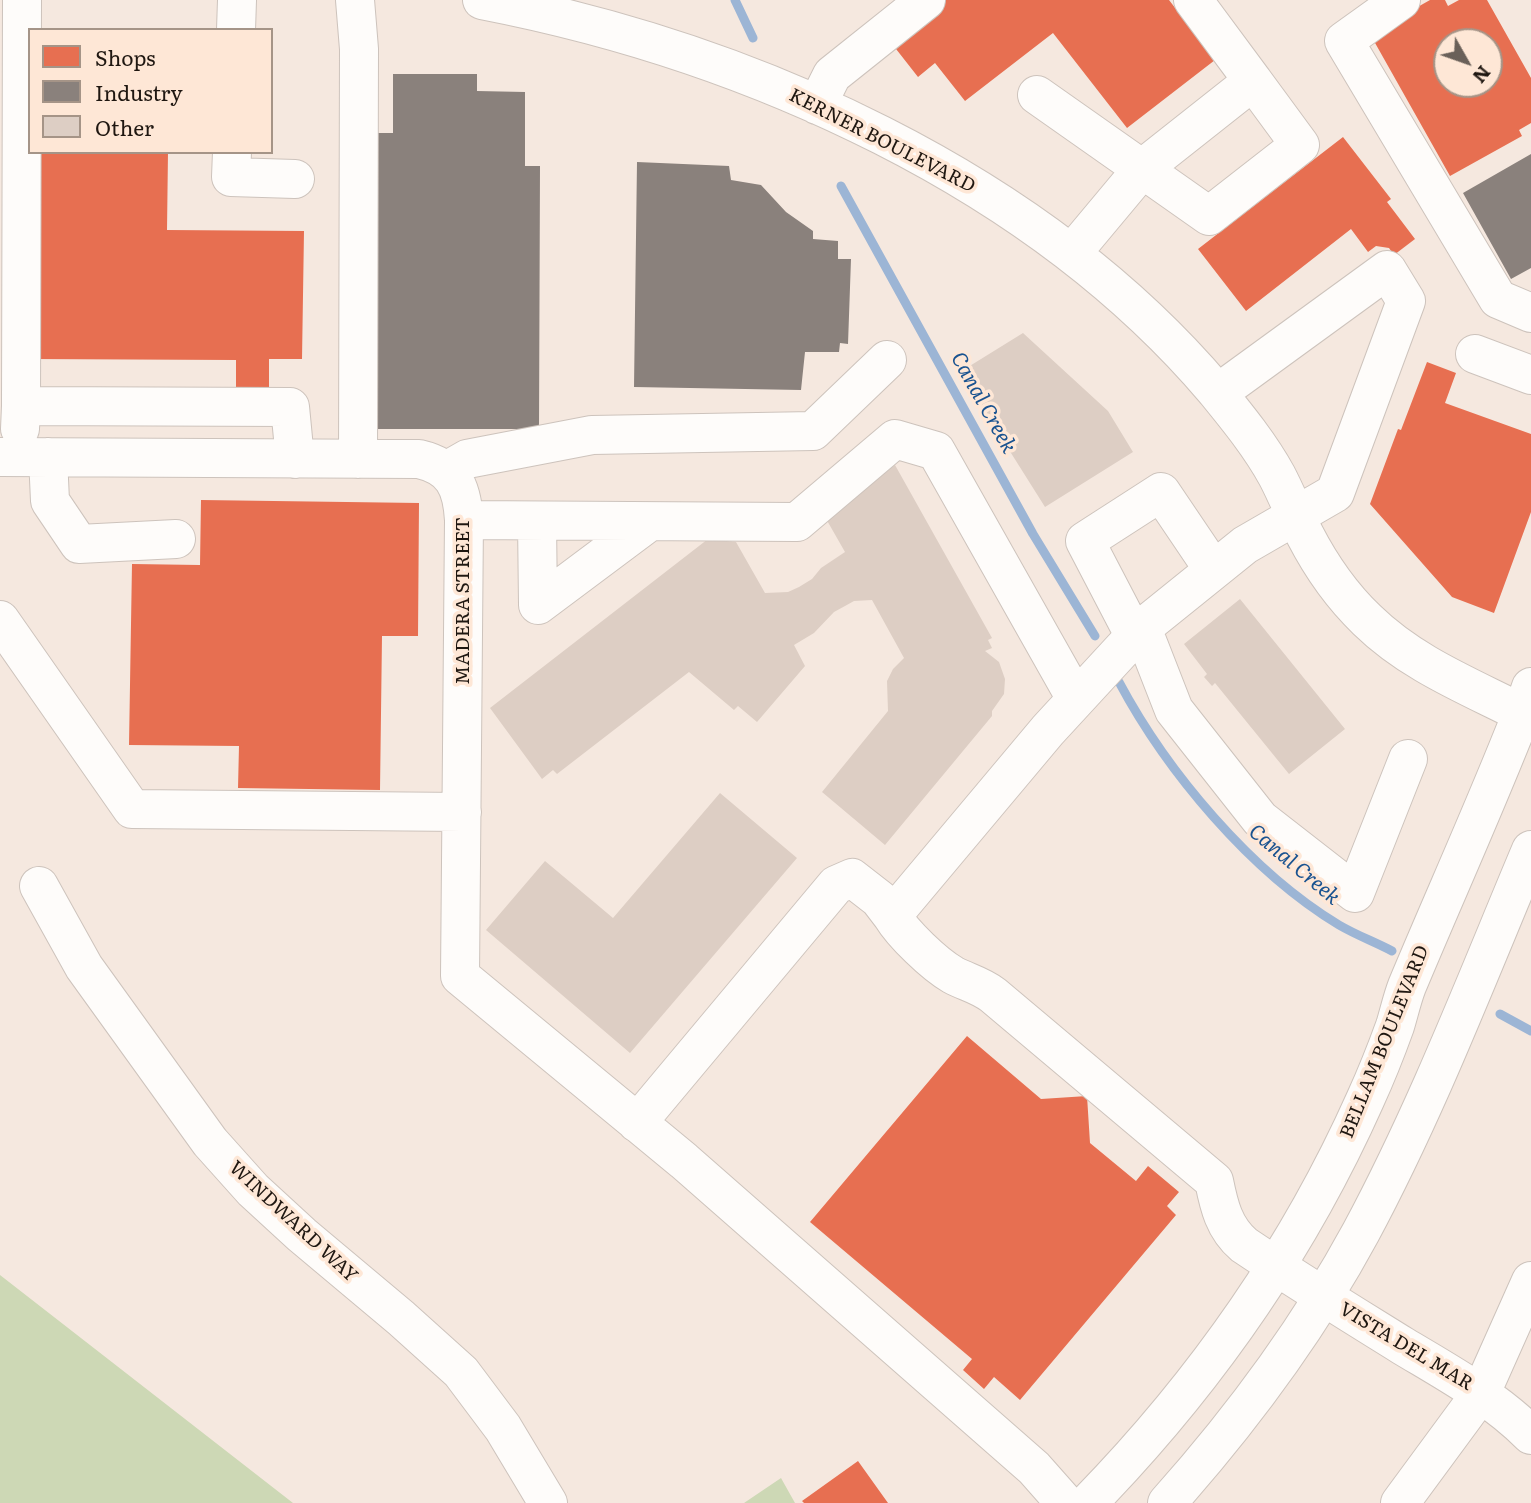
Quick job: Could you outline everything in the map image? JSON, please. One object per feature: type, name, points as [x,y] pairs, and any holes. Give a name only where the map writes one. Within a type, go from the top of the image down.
[{"type":"street","points":[[22,0],[23,457],[79,544],[176,539]]},
{"type":"street","points":[[236,28],[237,0]]},
{"type":"street","points":[[355,0],[359,49],[358,459]]},
{"type":"street","name":"KERNER BOULEVARD","points":[[482,0],[655,43],[747,75],[872,132],[957,177],[1025,220],[1072,253],[1157,327],[1218,394],[1267,460],[1328,574],[1367,620],[1425,665],[1528,706]]},
{"type":"street","points":[[817,105],[832,75],[926,0]]},
{"type":"street","points":[[1037,95],[1209,216],[1300,145],[1193,0]]},
{"type":"street","points":[[1401,0],[1345,41],[1498,299],[1531,313]]},
{"type":"street","points":[[1072,253],[1143,168],[1253,81]]},
{"type":"street","points":[[232,154],[231,177],[295,179]]},
{"type":"street","points":[[892,916],[1076,698],[1138,631],[1245,545],[1335,493],[1406,301],[1387,270],[1218,394]]},
{"type":"street","points":[[1475,354],[1531,375]]},
{"type":"street","points":[[23,457],[419,459],[434,462],[446,471],[467,459],[592,435],[813,431],[887,360]]},
{"type":"street","points":[[21,406],[290,407],[295,458]]},
{"type":"street","points":[[190,458],[191,407]]},
{"type":"street","points":[[464,520],[797,522],[895,439],[936,451],[1076,698]]},
{"type":"street","name":"MADERA STREET","points":[[446,471],[461,493],[464,520],[460,976],[637,1123]]},
{"type":"street","points":[[1213,569],[1161,492],[1084,541],[1138,631],[1174,710],[1260,819],[1355,893],[1409,759]]},
{"type":"street","points":[[537,521],[538,605],[649,522]]},
{"type":"street","points":[[0,620],[132,809],[462,812]]},
{"type":"street","name":"BELLAM BOULEVARD","points":[[1088,1503],[1159,1426],[1196,1381],[1276,1267],[1324,1185],[1383,1059],[1405,990],[1528,706]]},
{"type":"street","points":[[1167,1503],[1246,1408],[1323,1296],[1360,1234],[1390,1177],[1531,850]]},
{"type":"street","name":"VISTA DEL MAR","points":[[637,1123],[836,885],[852,878],[879,899],[906,936],[952,974],[981,986],[993,995],[1214,1181],[1219,1208],[1235,1238],[1276,1267],[1481,1393],[1508,1412],[1531,1435]]},
{"type":"street","name":"WINDWARD WAY","points":[[39,886],[84,967],[210,1142],[253,1190],[302,1235],[461,1372],[503,1428],[548,1503]]},
{"type":"street","points":[[637,1123],[752,1220],[1034,1468],[1065,1503]]},
{"type":"street","points":[[1399,1503],[1481,1393],[1531,1281]]},
{"type":"green space","points":[[0,1275],[293,1503],[0,1503]]},
{"type":"green space","points":[[781,1478],[795,1503],[744,1503]]},
{"type":"building: Shops","points":[[941,0],[1169,0],[1215,60],[1127,128],[1053,33],[965,101],[935,63],[918,77],[889,40]]},
{"type":"building: Shops","points":[[1430,0],[1445,0],[1448,6],[1459,0],[1487,0],[1503,28],[1433,28],[1433,98],[1503,98],[1503,28],[1531,78],[1531,123],[1519,130],[1522,136],[1450,176],[1370,34]]},
{"type":"building: Shops","points":[[1343,137],[1391,199],[1387,202],[1415,239],[1394,255],[1389,248],[1376,246],[1368,252],[1351,229],[1246,311],[1198,249]]},
{"type":"building: Shops","points":[[30,154],[168,154],[167,230],[304,231],[302,359],[269,359],[269,387],[236,387],[236,360],[28,359]]},
{"type":"building: Shops","points":[[1427,362],[1456,373],[1445,403],[1531,434],[1531,512],[1494,613],[1452,597],[1370,504]]},
{"type":"building: Shops","points":[[201,500],[419,503],[418,636],[382,636],[380,790],[238,788],[239,746],[129,745],[132,564],[200,565]]},
{"type":"building: Shops","points":[[967,1036],[1041,1099],[1087,1096],[1090,1143],[1136,1181],[1148,1166],[1179,1192],[1167,1206],[1176,1215],[1020,1400],[994,1377],[984,1389],[963,1370],[972,1359],[810,1222]]},
{"type":"building: Shops","points":[[858,1461],[888,1503],[802,1501]]},
{"type":"building: Industry","points":[[393,74],[477,74],[477,91],[525,92],[525,166],[540,166],[539,429],[376,429],[377,133],[393,133]]},
{"type":"building: Industry","points":[[1531,154],[1531,268],[1511,279],[1463,193]]},
{"type":"building: Industry","points":[[637,162],[729,166],[731,180],[761,185],[786,212],[813,231],[813,239],[838,241],[838,259],[851,259],[848,344],[840,343],[839,352],[805,352],[801,390],[634,387]]},
{"type":"building: Other","points":[[1023,333],[1108,411],[1133,452],[1045,507],[960,372]]},
{"type":"building: Other","points":[[895,465],[992,638],[988,640],[992,648],[985,651],[999,662],[1005,679],[1004,694],[992,711],[992,716],[885,845],[822,792],[888,711],[887,681],[893,669],[904,658],[872,600],[854,601],[834,612],[814,633],[794,645],[805,666],[757,722],[738,706],[734,710],[689,672],[557,774],[553,770],[542,779],[490,708],[708,539],[736,542],[765,593],[788,592],[799,587],[845,552],[825,517]]},
{"type":"building: Other","points":[[1240,599],[1345,729],[1289,774],[1215,683],[1212,686],[1204,677],[1207,674],[1184,644]]},
{"type":"building: Other","points":[[720,793],[797,858],[630,1053],[486,930],[545,861],[613,918]]},
{"type":"waterway","name":"Canal Creek","points":[[735,0],[753,38]]},
{"type":"waterway","name":"Canal Creek","points":[[841,186],[1033,534],[1095,636]]},
{"type":"waterway","name":"Canal Creek","points":[[1119,682],[1161,750],[1186,784],[1243,849],[1306,903],[1345,929],[1392,951]]},
{"type":"waterway","name":"Canal Creek","points":[[1500,1014],[1531,1031]]}]
